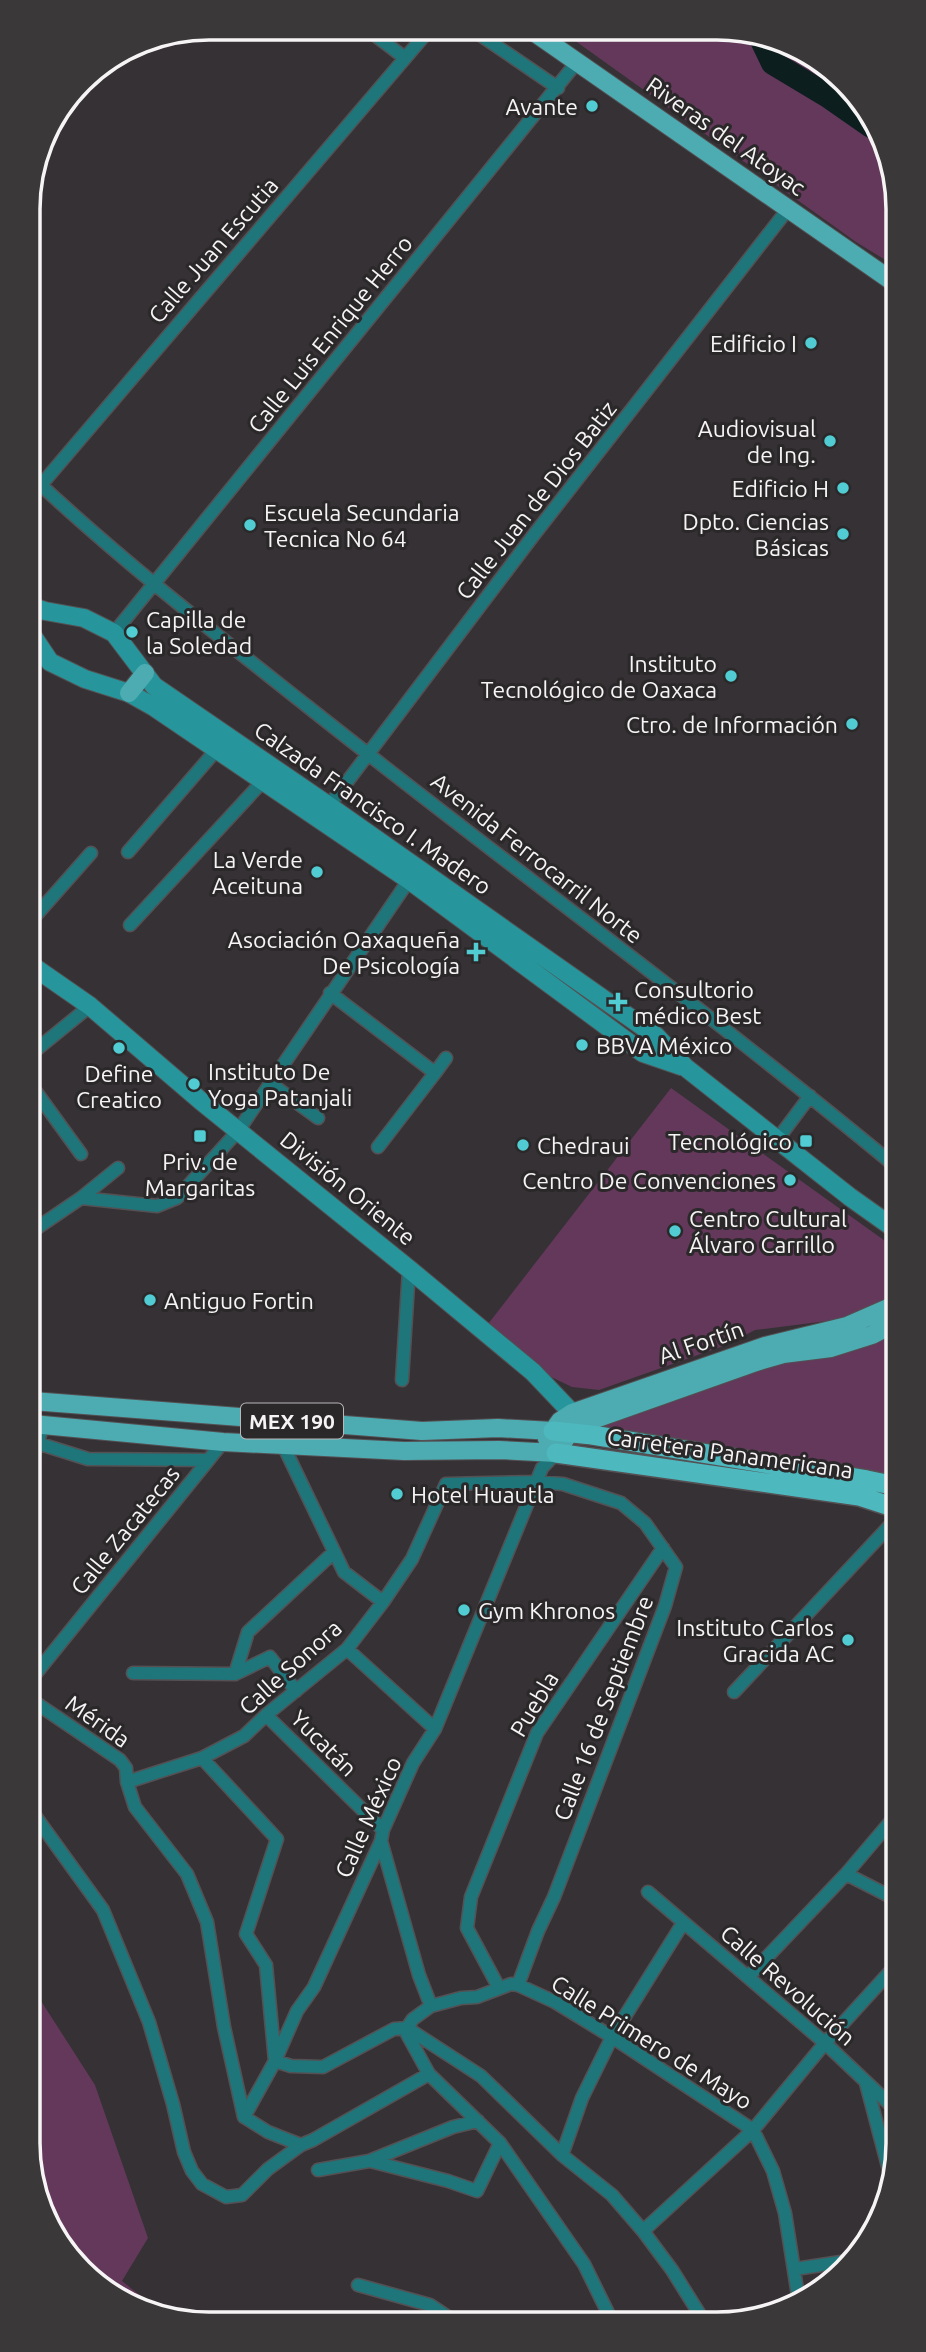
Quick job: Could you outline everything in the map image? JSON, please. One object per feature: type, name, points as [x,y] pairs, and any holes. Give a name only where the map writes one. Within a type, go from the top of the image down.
[{"type":"highway","name":"Carretera Panamericana","points":[[565,1425],[885,1484]]},
{"type":"highway","name":"Carretera Panamericana","points":[[546,1458],[859,1496],[885,1505]]},
{"type":"main road","name":"Riveras del Atoyac","points":[[545,40],[886,277]]},
{"type":"main road","name":"Calzada Francisco I. Madero","points":[[41,610],[84,618],[114,634],[155,687],[413,874],[642,1053],[685,1067],[885,1222]]},
{"type":"main road","name":"Calzada Francisco I. Madero","points":[[41,648],[50,662],[85,679],[130,693],[264,780],[324,812]]},
{"type":"main road","points":[[130,693],[145,673]]},
{"type":"main road","name":"División Oriente","points":[[41,976],[90,1006],[238,1131],[533,1372],[565,1425]]},
{"type":"main road","name":"Al Fortín","points":[[546,1458],[565,1425],[765,1346],[847,1326],[885,1309]]},
{"type":"main road","name":"Al Fortín","points":[[565,1425],[580,1424],[756,1362],[783,1354],[831,1348],[885,1328]]},
{"type":"main road","name":"MEX 190","points":[[40,1402],[422,1431],[565,1425]]},
{"type":"main road","name":"MEX 190","points":[[40,1424],[223,1443],[546,1458]]},
{"type":"street","points":[[381,40],[405,58]]},
{"type":"street","name":"Calle Juan Escutia","points":[[41,485],[421,40]]},
{"type":"street","points":[[487,40],[558,89]]},
{"type":"street","name":"Calle Luis Enrique Herro","points":[[114,634],[558,89],[577,62]]},
{"type":"street","name":"Calle Juan de Dios Batiz","points":[[324,812],[533,536],[788,209]]},
{"type":"street","name":"Avenida Ferrocarril Norte","points":[[41,485],[153,584],[367,754],[810,1096],[886,1158]]},
{"type":"street","points":[[128,852],[218,748]]},
{"type":"street","points":[[130,925],[264,780]]},
{"type":"street","points":[[41,910],[91,853]]},
{"type":"street","points":[[81,1198],[157,1206],[177,1198],[238,1131],[413,874]]},
{"type":"street","points":[[330,993],[435,1073]]},
{"type":"street","points":[[41,1046],[90,1006]]},
{"type":"street","points":[[378,1147],[446,1058]]},
{"type":"street","points":[[270,1083],[318,1118]]},
{"type":"street","points":[[778,1140],[810,1096]]},
{"type":"street","points":[[41,1097],[81,1154]]},
{"type":"street","points":[[40,1226],[118,1168]]},
{"type":"street","points":[[402,1380],[409,1269]]},
{"type":"street","name":"Calle Zacatecas","points":[[40,1668],[223,1443]]},
{"type":"street","points":[[40,1444],[88,1459],[208,1460]]},
{"type":"street","points":[[283,1445],[344,1572],[383,1602]]},
{"type":"street","name":"Calle México","points":[[244,2117],[275,2061],[298,2011],[314,1987],[413,1763],[435,1730],[546,1458]]},
{"type":"street","name":"Calle 16 de Septiembre","points":[[446,1484],[563,1484],[621,1503],[645,1523],[676,1567],[665,1606],[518,1985]]},
{"type":"street","name":"Calle Sonora","points":[[127,1782],[202,1758],[244,1736],[347,1649],[412,1559],[446,1484]]},
{"type":"street","points":[[734,1692],[885,1530]]},
{"type":"street","name":"Puebla","points":[[499,1988],[467,1928],[471,1897],[537,1733],[663,1548]]},
{"type":"street","points":[[235,1674],[248,1632],[334,1552]]},
{"type":"street","points":[[347,1649],[435,1730]]},
{"type":"street","points":[[133,1673],[235,1674],[270,1657],[296,1691]]},
{"type":"street","name":"Mérida","points":[[40,1706],[120,1760],[126,1768],[127,1782],[135,1807],[187,1874],[207,1923],[224,2027],[244,2117]]},
{"type":"street","name":"Yucatán","points":[[266,1715],[382,1835]]},
{"type":"street","points":[[202,1758],[277,1839],[246,1934],[266,1965],[275,2061],[291,2066],[323,2067],[394,2029],[407,2028],[481,2076],[562,2155],[612,2195],[672,2270],[698,2312]]},
{"type":"street","points":[[40,1823],[103,1910],[149,2022],[184,2152],[192,2171],[202,2184],[226,2197],[242,2195],[268,2169],[301,2145],[429,2074]]},
{"type":"street","points":[[748,1977],[846,1874],[885,1828]]},
{"type":"street","points":[[382,1835],[419,1975],[431,2006]]},
{"type":"street","points":[[846,1874],[885,1894]]},
{"type":"street","name":"Calle Revolución","points":[[648,1892],[825,2043],[885,2100]]},
{"type":"street","points":[[562,2155],[582,2098],[612,2037],[683,1923]]},
{"type":"street","points":[[643,2231],[753,2130],[825,2043],[885,1977]]},
{"type":"street","points":[[518,1985],[511,1984],[477,1997],[431,2006],[413,2019],[407,2028],[409,2039],[429,2074],[500,2143],[584,2264],[608,2312]]},
{"type":"street","name":"Calle Primero de Mayo","points":[[518,1985],[555,2002],[612,2037],[753,2130],[773,2171],[785,2213],[797,2291]]},
{"type":"street","points":[[866,2083],[885,2155]]},
{"type":"street","points":[[244,2117],[268,2133],[301,2145]]},
{"type":"street","points":[[318,2170],[369,2161],[453,2127],[478,2121]]},
{"type":"street","points":[[369,2161],[449,2181],[477,2192],[500,2143]]},
{"type":"street","points":[[794,2269],[835,2263]]},
{"type":"street","points":[[358,2285],[430,2305],[440,2312]]},
{"type":"shaded area","points":[[574,40],[717,40],[750,43],[781,53],[820,75],[851,106],[873,145],[880,166],[886,209],[886,260],[856,242]]},
{"type":"shaded area","points":[[671,1088],[885,1241],[885,1304],[843,1319],[755,1330],[729,1344],[599,1390],[572,1387],[545,1374],[488,1324]]},
{"type":"shaded area","points":[[885,1339],[885,1482],[598,1428],[599,1423],[758,1365]]},
{"type":"shaded area","points":[[40,1999],[95,2085],[148,2238],[122,2281],[142,2297],[115,2283],[75,2246],[53,2207],[46,2186],[40,2143]]},
{"type":"waterway","points":[[766,47],[773,63],[858,117]]},
{"type":"place","name":"Avante","points":[[592,106]]},
{"type":"place","name":"Edificio I","points":[[811,343]]},
{"type":"place","name":"Audiovisual de Ing.","points":[[830,441]]},
{"type":"place","name":"Edificio H","points":[[843,488]]},
{"type":"place","name":"Escuela Secundaria Tecnica No 64","points":[[250,525]]},
{"type":"place","name":"Dpto. Ciencias Básicas","points":[[843,534]]},
{"type":"place","name":"Capilla de la Soledad","points":[[132,632]]},
{"type":"place","name":"Instituto Tecnológico de Oaxaca","points":[[731,676]]},
{"type":"place","name":"Ctro. de Información","points":[[852,724]]},
{"type":"place","name":"La Verde Aceituna","points":[[317,872]]},
{"type":"place","name":"Asociación Oaxaqueña De Psicología","points":[[476,952]]},
{"type":"place","name":"Consultorio médico Best","points":[[618,1002]]},
{"type":"place","name":"BBVA México","points":[[582,1045]]},
{"type":"place","name":"Define Creatico","points":[[119,1048]]},
{"type":"place","name":"Instituto De Yoga Patanjali","points":[[194,1084]]},
{"type":"place","name":"Priv. de Margaritas","points":[[200,1136]]},
{"type":"place","name":"Tecnológico","points":[[806,1141]]},
{"type":"place","name":"Chedraui","points":[[523,1145]]},
{"type":"place","name":"Centro De Convenciones","points":[[790,1180]]},
{"type":"place","name":"Centro Cultural Álvaro Carrillo","points":[[675,1231]]},
{"type":"place","name":"Antiguo Fortin","points":[[150,1300]]},
{"type":"place","name":"Hotel Huautla","points":[[397,1494]]},
{"type":"place","name":"Gym Khronos","points":[[464,1610]]},
{"type":"place","name":"Instituto Carlos Gracida AC","points":[[848,1640]]}]
